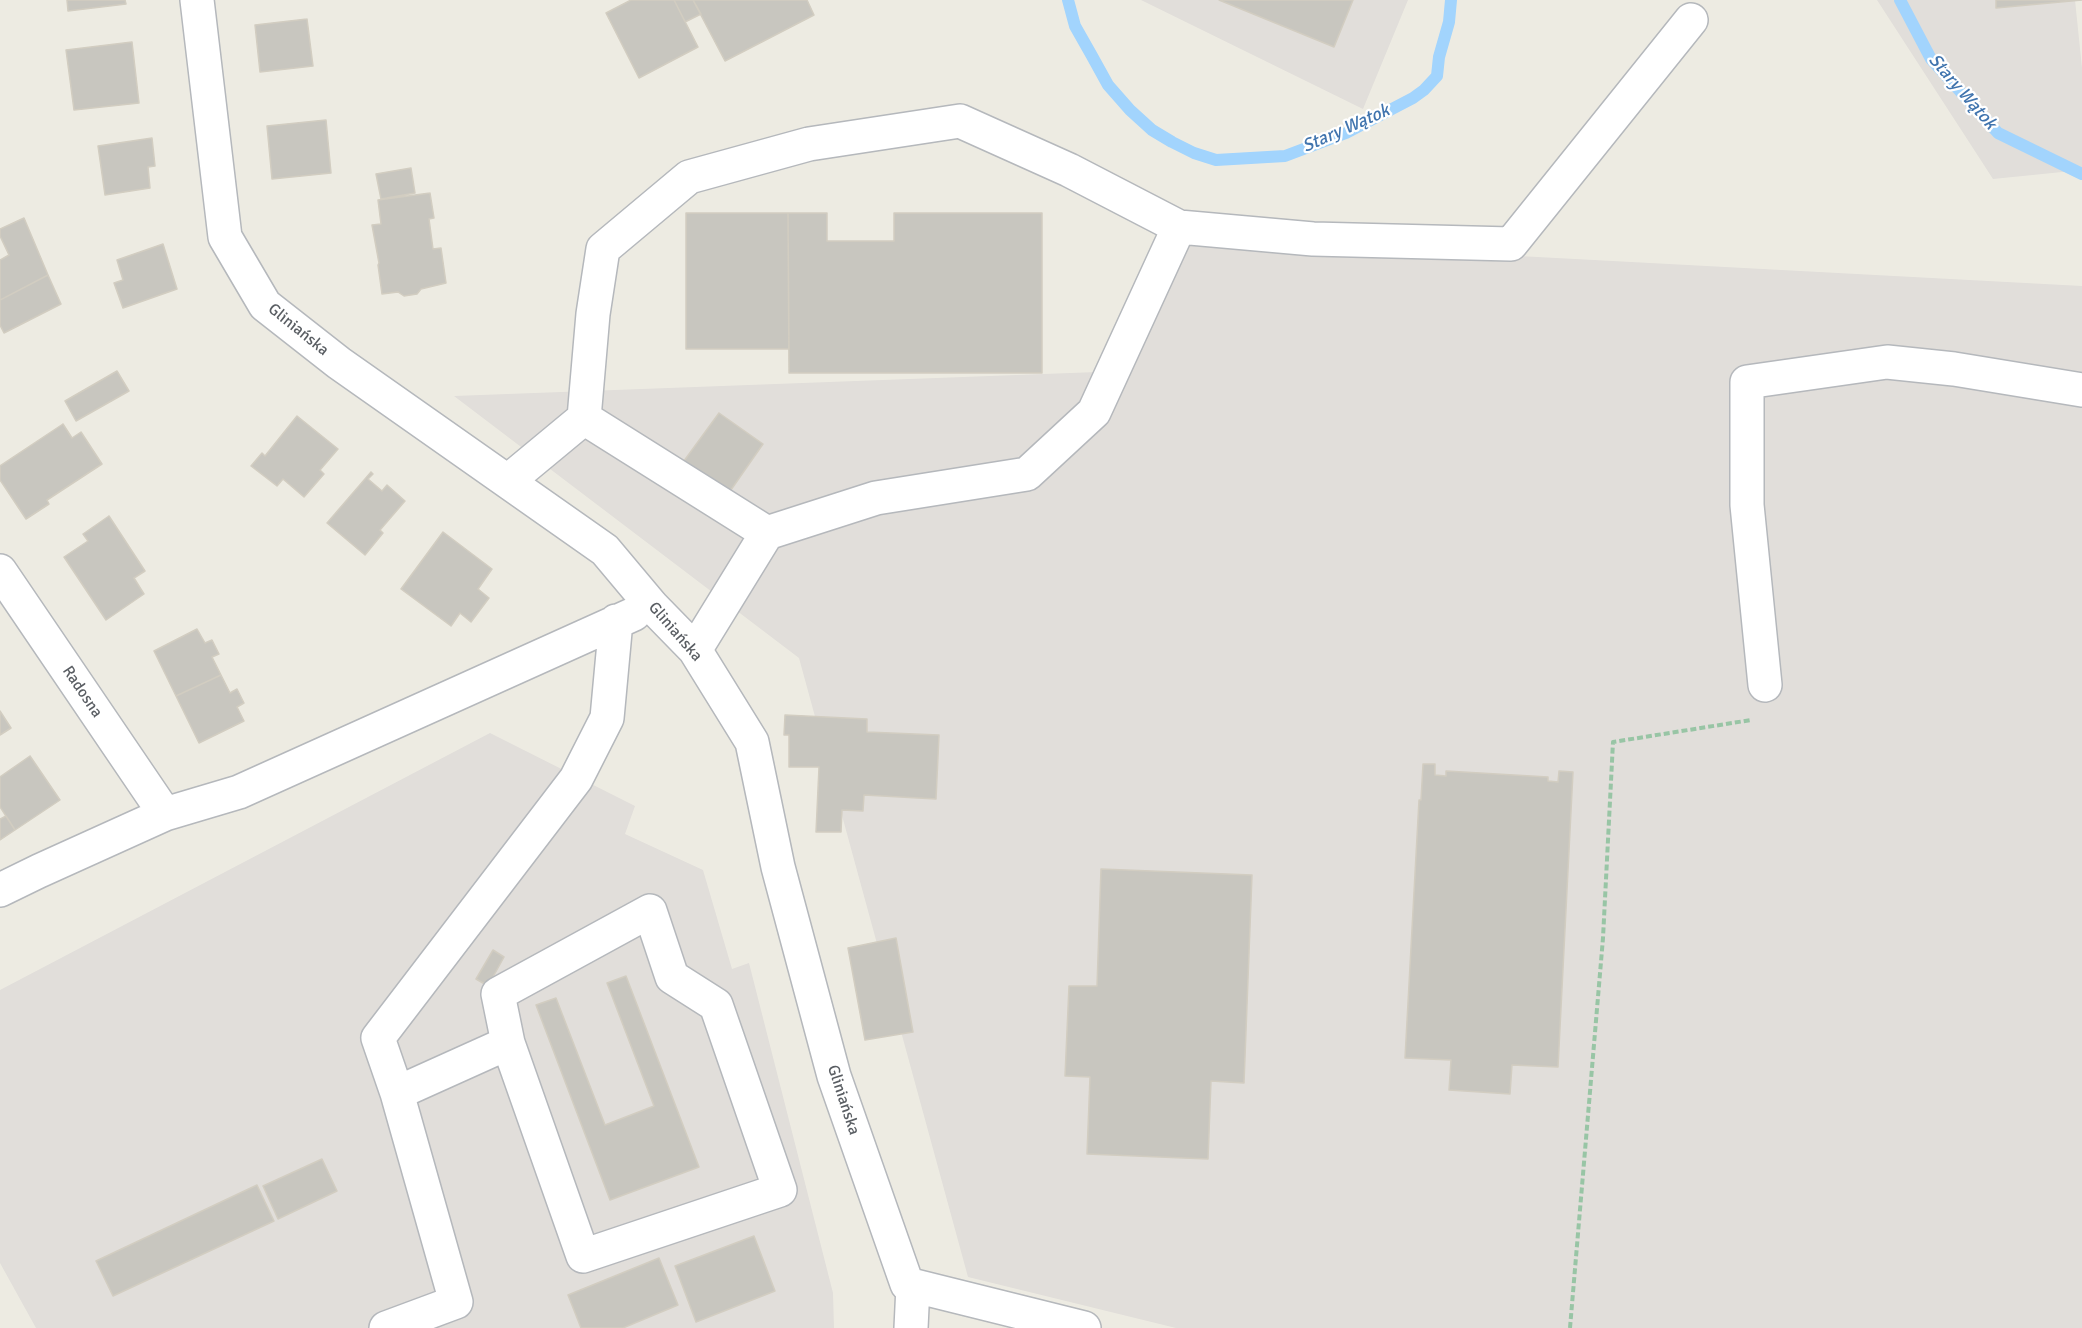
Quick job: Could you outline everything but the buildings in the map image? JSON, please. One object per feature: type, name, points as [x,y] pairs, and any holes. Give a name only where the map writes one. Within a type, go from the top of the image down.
[{"type":"street","name":"Gliniańska","points":[[197,0],[225,237],[265,305],[339,363],[605,550],[652,606],[695,650],[752,742],[778,867],[834,1076],[907,1284],[913,1286]]},
{"type":"street","points":[[508,481],[584,418],[593,314],[603,249],[689,177],[809,144],[960,121],[1069,170],[1179,227],[1313,239],[1511,244],[1691,20]]},
{"type":"street","points":[[695,650],[767,533],[876,498],[1027,474],[1094,412],[1179,227]]},
{"type":"street","points":[[1765,685],[1747,505],[1747,382],[1887,362],[1954,369],[2082,390]]},
{"type":"street","points":[[584,418],[767,533]]},
{"type":"street","name":"Radosna","points":[[0,571],[165,814]]},
{"type":"street","points":[[0,890],[165,814],[239,792],[652,606]]},
{"type":"street","points":[[386,1328],[456,1302],[397,1093],[378,1038],[576,779],[607,718],[616,621]]},
{"type":"street","points":[[650,911],[672,977],[716,1005],[780,1191],[583,1256],[508,1043],[498,994],[650,911]]},
{"type":"street","points":[[397,1093],[508,1043]]},
{"type":"street","points":[[911,1328],[913,1286],[1084,1328]]},
{"type":"path","points":[[1570,1328],[1603,938],[1612,742],[1760,718],[1765,685]]},
{"type":"shaded area","points":[[1141,0],[1408,0],[1363,109]]},
{"type":"shaded area","points":[[1877,0],[2075,0],[2082,68],[2082,170],[1993,179]]},
{"type":"shaded area","points":[[1162,237],[2082,286],[2082,1328],[1176,1328],[968,1277],[799,658],[454,396],[1124,371]]},
{"type":"shaded area","points":[[490,733],[635,806],[625,834],[703,870],[732,969],[749,963],[833,1293],[834,1328],[36,1328],[0,1263],[0,990]]},
{"type":"waterway","name":"Stary Wątok","points":[[1068,0],[1075,26],[1108,85],[1130,110],[1152,130],[1172,142],[1194,153],[1216,160],[1285,156],[1346,133],[1413,98],[1437,76],[1439,57],[1449,22],[1451,0]]},
{"type":"waterway","name":"Stary Wątok","points":[[1900,0],[1931,59],[1998,133],[2082,174]]}]
